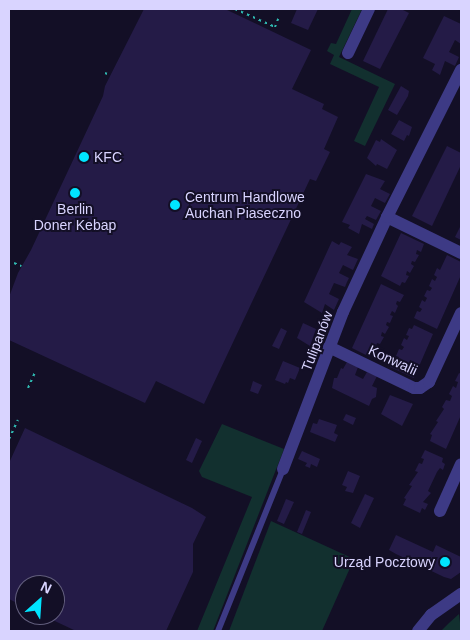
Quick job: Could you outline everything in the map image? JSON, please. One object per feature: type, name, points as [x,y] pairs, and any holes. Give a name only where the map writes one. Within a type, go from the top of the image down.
[{"type":"street","points":[[348,53],[369,9]]},
{"type":"street","name":"Tulipanów","points":[[283,469],[329,347],[386,217],[461,70]]},
{"type":"street","points":[[386,217],[461,253]]},
{"type":"street","name":"Konwalii","points":[[329,347],[414,388],[420,388],[429,382],[461,313]]},
{"type":"street","points":[[440,511],[461,464]]},
{"type":"street","points":[[418,631],[431,615],[461,594]]},
{"type":"lane","name":"Tulipanów","points":[[218,631],[283,469]]},
{"type":"path","points":[[236,9],[275,27],[278,19]]},
{"type":"path","points":[[105,73],[110,75]]},
{"type":"path","points":[[14,263],[21,266]]},
{"type":"path","points":[[28,388],[35,372]]},
{"type":"path","points":[[9,439],[18,420]]},
{"type":"green space","points":[[352,9],[362,9],[339,57],[395,84],[365,146],[354,141],[379,87],[330,64],[334,55],[327,51],[331,43],[336,44]]},
{"type":"green space","points":[[222,424],[284,449],[213,631],[197,631],[252,497],[202,477],[199,471]]},
{"type":"green space","points":[[271,521],[354,559],[322,631],[229,631]]},
{"type":"green space","points":[[459,614],[461,631],[441,631],[449,623]]},
{"type":"building","name":"Centrum Handlowe Auchan Piaseczno","points":[[144,9],[225,9],[311,50],[292,89],[324,104],[322,109],[338,117],[324,149],[330,152],[316,181],[310,179],[204,404],[156,381],[145,403],[9,340],[9,297],[18,273],[31,250],[103,96],[105,86]]},
{"type":"building","points":[[297,9],[318,9],[308,30],[291,23]]},
{"type":"building","points":[[388,9],[401,9],[409,13],[380,69],[363,61]]},
{"type":"building","points":[[444,16],[461,24],[461,44],[455,40],[449,52],[459,57],[455,66],[445,61],[440,75],[432,70],[435,64],[423,58]]},
{"type":"building","points":[[401,86],[409,91],[397,115],[388,110]]},
{"type":"building","points":[[399,120],[412,127],[409,136],[407,135],[404,141],[391,134]]},
{"type":"building","points":[[381,139],[397,150],[387,169],[377,164],[376,166],[367,158],[376,140],[380,142]]},
{"type":"building","points":[[447,146],[461,153],[461,165],[432,226],[412,216]]},
{"type":"building","points":[[366,174],[385,181],[380,189],[390,194],[385,203],[375,198],[371,206],[381,211],[376,220],[367,216],[365,219],[374,224],[372,229],[362,224],[359,234],[348,228],[350,225],[342,222]]},
{"type":"building","points":[[461,225],[461,240],[455,237]]},
{"type":"building","points":[[401,233],[424,244],[421,252],[417,250],[416,254],[419,255],[415,262],[412,261],[411,264],[414,266],[410,273],[407,271],[406,275],[409,276],[405,283],[402,282],[400,286],[381,276]]},
{"type":"building","points":[[332,241],[339,245],[341,242],[352,247],[347,255],[358,259],[353,270],[343,265],[339,273],[349,278],[345,287],[334,283],[329,294],[339,299],[334,310],[325,304],[322,313],[304,302]]},
{"type":"building","points":[[447,255],[461,262],[461,275],[437,329],[414,318],[417,311],[420,312],[422,309],[419,307],[422,300],[425,302],[427,298],[424,296],[427,290],[430,291],[432,288],[429,286],[432,279],[435,281],[437,277],[434,275],[437,268],[440,270]]},
{"type":"building","points":[[381,284],[404,295],[400,302],[397,301],[396,304],[398,306],[395,313],[392,311],[390,315],[393,316],[390,323],[387,322],[386,325],[389,327],[385,334],[382,332],[381,336],[384,337],[380,344],[377,343],[376,346],[379,348],[375,355],[372,353],[370,357],[352,348]]},
{"type":"building","points":[[303,323],[316,329],[310,346],[297,338]]},
{"type":"building","points":[[414,325],[433,334],[414,378],[390,367],[394,359],[397,361],[399,357],[396,356],[399,349],[402,350],[404,347],[401,345],[404,338],[407,340],[409,336],[406,335],[409,328],[412,329]]},
{"type":"building","points":[[281,328],[287,331],[279,349],[272,346]]},
{"type":"building","points":[[283,361],[300,368],[295,380],[290,378],[288,383],[286,382],[285,384],[275,380]]},
{"type":"building","points":[[347,362],[358,367],[355,375],[363,379],[367,372],[377,376],[372,386],[377,388],[376,397],[372,399],[369,406],[332,388],[334,378],[337,378],[341,368],[343,369]]},
{"type":"building","points":[[459,373],[461,374],[461,415],[446,449],[430,441],[432,435],[430,434],[438,422],[436,421],[444,409],[442,407],[446,400],[450,401],[452,396],[449,394],[453,386],[456,388],[458,382],[455,381]]},
{"type":"building","points":[[253,381],[262,385],[258,394],[250,391]]},
{"type":"building","points":[[390,395],[413,404],[402,426],[381,414]]},
{"type":"building","points":[[346,414],[356,418],[353,425],[343,420]]},
{"type":"building","points":[[319,419],[337,425],[334,433],[338,435],[335,442],[310,432],[313,423],[317,424]]},
{"type":"building","points":[[25,428],[192,508],[206,517],[193,544],[193,572],[166,631],[76,631],[63,625],[65,625],[65,575],[15,575],[15,602],[9,599],[9,463]]},
{"type":"building","points":[[196,438],[202,441],[192,463],[186,460]]},
{"type":"building","points":[[425,450],[443,458],[442,462],[445,464],[443,470],[440,468],[437,472],[428,491],[431,493],[423,502],[428,504],[425,510],[422,508],[420,513],[403,505],[406,499],[404,498],[412,486],[409,485],[418,472],[415,471],[419,463],[422,464],[424,459],[421,458]]},
{"type":"building","points":[[302,451],[320,459],[317,467],[311,464],[310,468],[305,466],[307,463],[298,459]]},
{"type":"building","points":[[348,471],[360,476],[353,493],[345,491],[347,487],[342,485]]},
{"type":"building","points":[[365,494],[374,498],[360,528],[351,523]]},
{"type":"building","points":[[286,499],[294,502],[284,524],[277,521]]},
{"type":"building","points":[[306,510],[311,512],[302,534],[297,532]]},
{"type":"building","points":[[396,535],[433,552],[436,545],[461,557],[461,572],[451,579],[396,554],[389,550]]},
{"type":"place","name":"KFC","points":[[84,157]]},
{"type":"place","name":"Berlin Doner Kebap","points":[[75,193]]},
{"type":"place","name":"Centrum Handlowe Auchan Piaseczno","points":[[175,205]]},
{"type":"place","name":"Urząd Pocztowy","points":[[445,562]]}]
